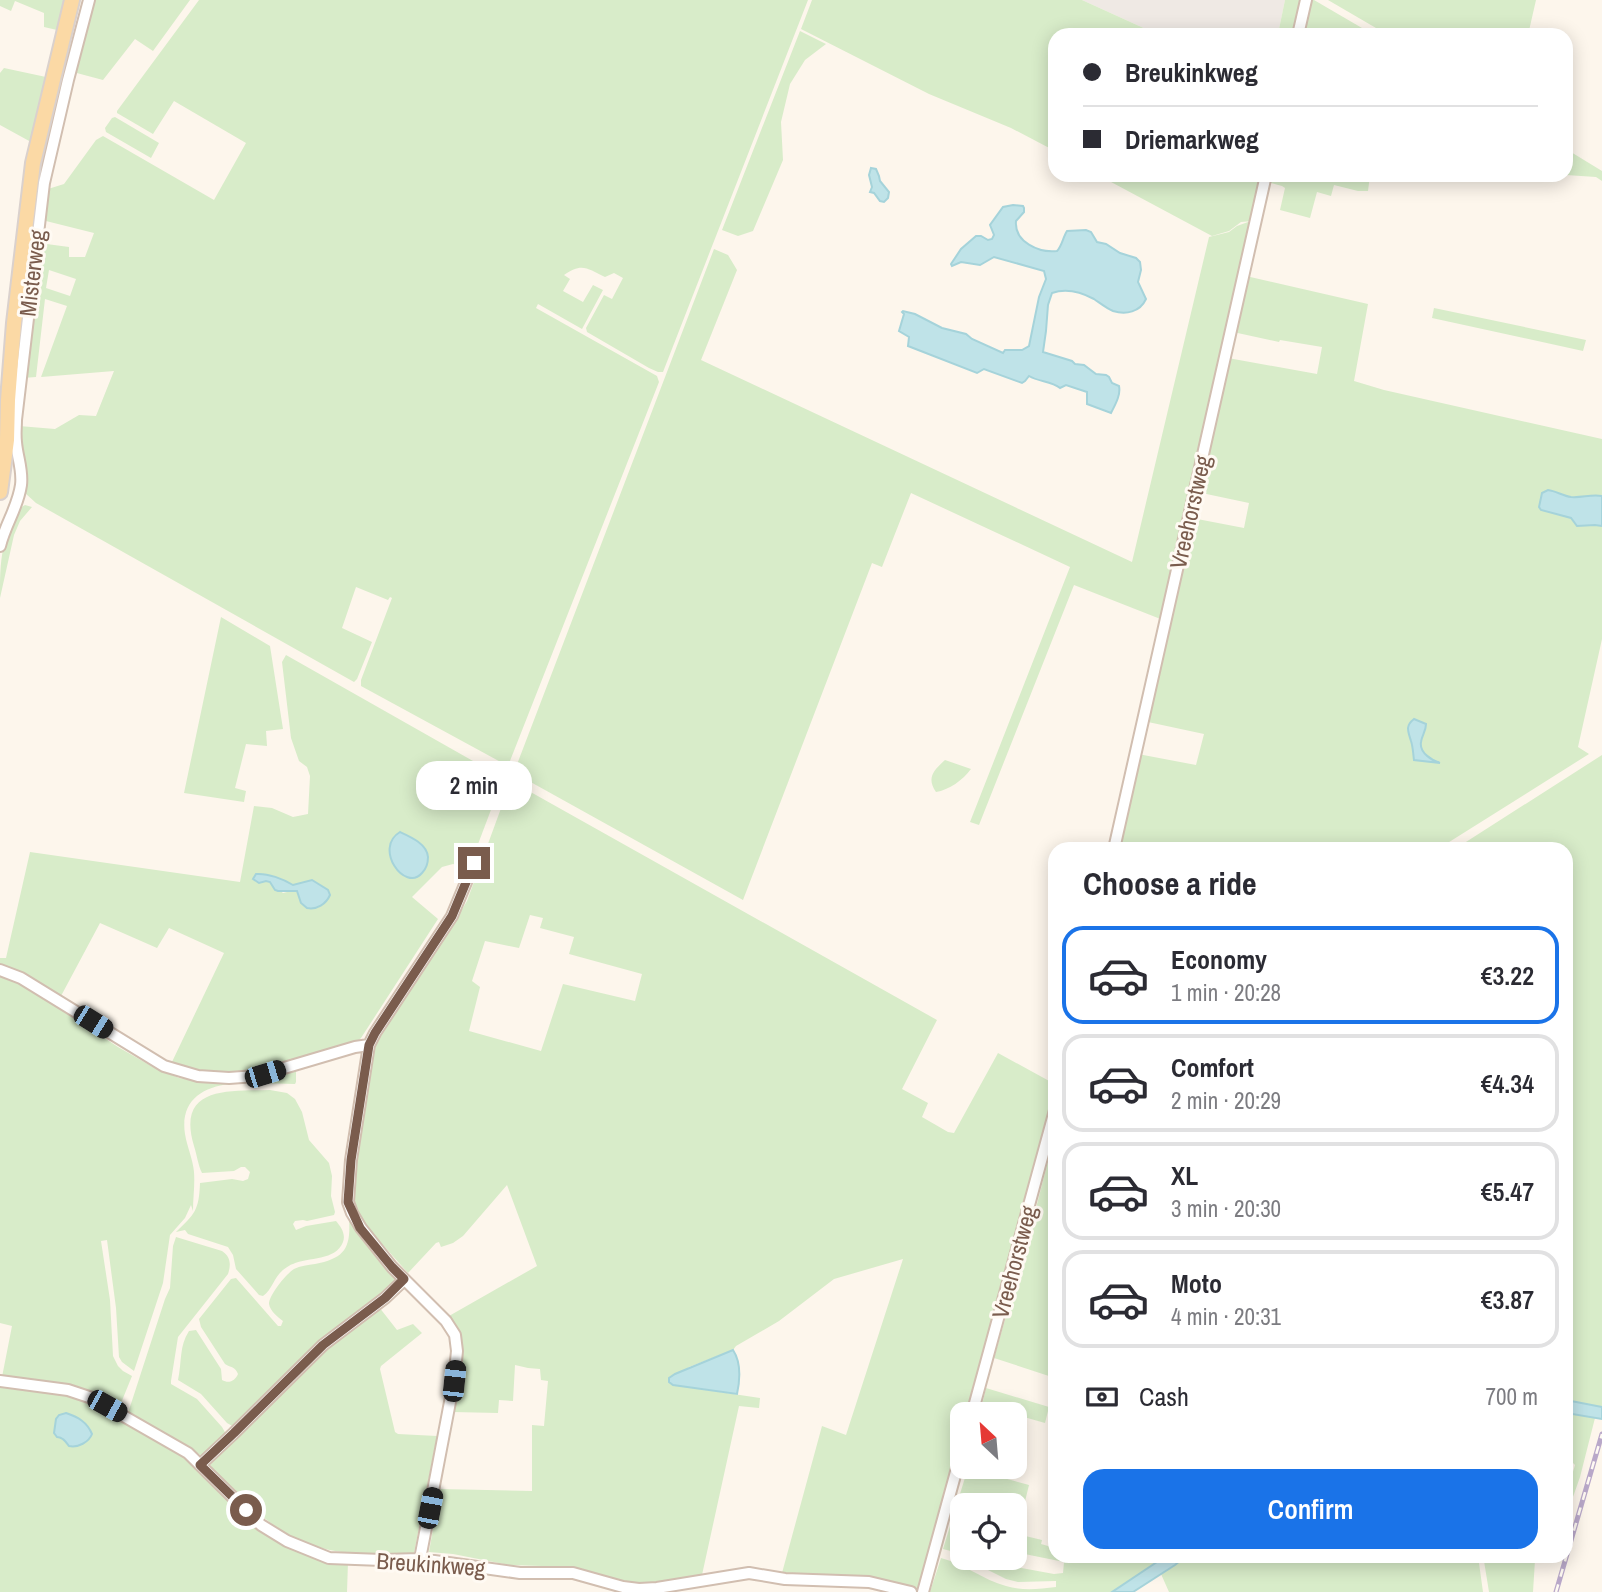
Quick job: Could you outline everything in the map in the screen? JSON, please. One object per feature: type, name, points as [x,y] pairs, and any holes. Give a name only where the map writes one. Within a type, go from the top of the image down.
[{"type":"main road","name":"Misterweg","points":[[0,487],[7,440],[14,323],[33,163],[72,0]]},
{"type":"main road","name":"Misterweg","points":[[0,444],[8,400]]},
{"type":"street","name":"Misterweg","points":[[0,546],[3,533],[16,507],[22,482],[16,442],[16,420],[44,183],[89,0]]},
{"type":"street","points":[[1300,28],[1306,0]]},
{"type":"street","name":"Vreehorstweg","points":[[1116,842],[1264,182]]},
{"type":"street","points":[[0,487],[19,496]]},
{"type":"street","points":[[420,1559],[454,1381],[457,1351],[455,1335],[446,1321],[392,1267],[360,1228],[348,1202],[351,1160],[369,1045],[452,916],[474,863]]},
{"type":"street","points":[[0,970],[21,978],[164,1066],[198,1076],[257,1076],[369,1045]]},
{"type":"street","name":"Vreehorstweg","points":[[975,1402],[1048,1136]]},
{"type":"street","points":[[200,1465],[323,1345],[385,1298],[404,1279]]},
{"type":"street","name":"Breukinkweg","points":[[0,1381],[68,1390],[92,1398],[188,1453],[261,1525],[286,1541],[329,1558],[420,1559],[520,1573],[573,1573],[623,1587],[639,1588],[657,1588],[749,1573],[785,1579],[869,1582],[911,1592]]},
{"type":"street","points":[[923,1592],[954,1479]]},
{"type":"shaded area","points":[[1082,0],[1285,0],[1279,28],[1144,28]]},
{"type":"green space","points":[[0,0],[64,0],[57,30],[44,27],[44,13],[15,1],[11,11],[0,6]]},
{"type":"green space","points":[[93,0],[190,0],[153,51],[135,39],[103,80],[73,72]]},
{"type":"green space","points":[[199,0],[808,0],[663,372],[649,368],[587,332],[586,328],[604,295],[612,299],[623,278],[614,273],[605,277],[589,269],[580,268],[564,275],[570,279],[563,291],[583,302],[593,285],[603,290],[582,329],[538,304],[536,308],[657,376],[659,382],[508,766],[361,686],[392,598],[388,600],[356,587],[342,628],[372,642],[354,682],[36,503],[25,493],[19,426],[55,429],[79,415],[96,416],[114,371],[41,377],[67,306],[45,299],[36,377],[23,378],[39,243],[69,247],[69,257],[85,257],[94,233],[42,220],[48,189],[64,184],[96,140],[103,136],[214,200],[246,143],[174,101],[153,134],[117,111]],"holes":[[[49,270],[76,279],[70,296],[46,288]]]},
{"type":"green space","points":[[812,0],[1082,0],[1144,28],[1048,28],[1048,147],[1011,128],[929,94],[801,29]]},
{"type":"green space","points":[[1285,0],[1303,0],[1296,28],[1279,28]]},
{"type":"green space","points":[[1308,0],[1314,0],[1362,28],[1302,28]]},
{"type":"green space","points":[[1328,0],[1536,0],[1530,28],[1376,28]]},
{"type":"green space","points":[[800,31],[826,44],[805,60],[790,84],[781,122],[783,160],[753,231],[738,236],[722,230]]},
{"type":"green space","points":[[4,68],[46,77],[31,142],[0,125],[0,73]]},
{"type":"green space","points":[[115,117],[159,143],[151,158],[106,132],[105,128]]},
{"type":"green space","points":[[1573,153],[1602,171],[1602,181],[1596,177],[1573,175]]},
{"type":"green space","points":[[1111,182],[1261,182],[1253,221],[1241,222],[1229,231],[1212,236]]},
{"type":"green space","points":[[1267,182],[1369,182],[1368,191],[1334,185],[1331,196],[1317,192],[1310,218],[1280,210],[1285,188]]},
{"type":"green space","points":[[1248,222],[1252,223],[1163,620],[1074,585],[979,825],[970,822],[1070,567],[911,493],[882,567],[872,563],[743,900],[518,775],[516,767],[714,249],[728,255],[737,270],[701,360],[1132,562],[1209,237],[1229,232]]},
{"type":"green space","points":[[1246,276],[1368,304],[1354,381],[1602,439],[1602,639],[1578,747],[1589,754],[1449,842],[1119,842],[1138,754],[1196,765],[1204,734],[1148,722],[1192,518],[1244,528],[1249,503],[1197,492],[1228,358],[1317,374],[1322,347],[1280,340],[1279,342],[1233,332]]},
{"type":"green space","points":[[1434,308],[1586,340],[1583,351],[1432,318]]},
{"type":"green space","points":[[25,505],[32,507],[20,521],[14,535],[0,598],[5,541],[12,522]]},
{"type":"green space","points":[[221,617],[270,646],[283,729],[266,731],[267,746],[246,744],[235,788],[246,791],[244,802],[184,793]]},
{"type":"green space","points":[[286,655],[503,778],[469,868],[453,864],[442,867],[412,897],[438,919],[357,1042],[265,1067],[218,1072],[195,1070],[171,1064],[224,953],[169,928],[157,948],[100,923],[61,996],[24,974],[0,967],[0,958],[6,958],[30,852],[240,882],[254,806],[272,808],[293,817],[308,814],[310,776],[307,767],[299,761],[291,738],[282,662]],"holes":[[[403,833],[424,846],[422,873],[415,877],[403,876]],[[265,874],[297,884],[315,909],[305,906],[297,891],[283,893],[266,881]]]},
{"type":"green space","points":[[1602,755],[1602,1407],[1599,1408],[1573,1402],[1573,842],[1466,842]]},
{"type":"green space","points":[[945,760],[971,769],[955,784],[936,792],[932,782],[933,774]]},
{"type":"green space","points":[[511,781],[937,1020],[902,1089],[928,1103],[922,1117],[948,1132],[954,1133],[998,1053],[1048,1080],[1048,1123],[973,1402],[950,1402],[950,1479],[918,1589],[883,1580],[802,1577],[782,1573],[822,1426],[846,1435],[903,1259],[834,1279],[779,1321],[733,1350],[689,1367],[673,1385],[760,1398],[759,1408],[739,1406],[702,1575],[643,1584],[629,1583],[574,1567],[509,1565],[429,1552],[440,1489],[532,1491],[532,1425],[544,1426],[548,1381],[541,1380],[540,1369],[515,1365],[513,1401],[499,1400],[498,1413],[453,1412],[459,1332],[449,1316],[537,1266],[507,1185],[463,1236],[441,1247],[439,1242],[436,1243],[408,1273],[367,1227],[355,1207],[350,1191],[374,1047],[379,1034],[467,901]],"holes":[[[530,915],[543,918],[540,928],[574,937],[569,954],[642,974],[635,1001],[563,984],[541,1051],[469,1031],[480,987],[472,981],[485,941],[519,948]]]},
{"type":"green space","points":[[0,975],[29,988],[153,1067],[179,1078],[231,1082],[202,1093],[189,1105],[186,1113],[185,1134],[194,1172],[193,1211],[191,1205],[185,1218],[170,1235],[163,1283],[134,1371],[119,1357],[107,1240],[101,1241],[110,1300],[113,1356],[118,1366],[132,1376],[119,1408],[2,1377],[12,1326],[0,1323]]},
{"type":"green space","points":[[296,1068],[295,1084],[249,1081]]},
{"type":"green space","points":[[270,1090],[287,1093],[295,1099],[302,1112],[309,1140],[329,1163],[332,1176],[334,1215],[295,1221],[293,1224],[296,1230],[336,1221],[344,1236],[343,1242],[334,1252],[285,1269],[263,1296],[259,1295],[236,1269],[228,1247],[188,1234],[185,1230],[176,1232],[195,1211],[200,1183],[232,1179],[243,1181],[248,1179],[250,1172],[241,1167],[234,1171],[202,1173],[190,1126],[192,1112],[199,1102],[223,1092]]},
{"type":"green space","points":[[1048,1161],[1048,1376],[994,1358]]},
{"type":"green space","points":[[349,1218],[397,1282],[234,1427],[227,1423],[201,1394],[178,1380],[182,1348],[189,1331],[196,1330],[221,1369],[222,1380],[233,1380],[238,1374],[237,1371],[225,1364],[201,1327],[199,1319],[231,1279],[236,1278],[278,1326],[281,1326],[283,1321],[269,1304],[275,1290],[294,1269],[325,1262],[339,1255],[349,1237]]},
{"type":"green space","points":[[176,1237],[222,1251],[230,1261],[228,1274],[178,1337],[171,1381],[171,1384],[197,1399],[226,1434],[204,1457],[128,1413],[170,1288]]},
{"type":"green space","points":[[379,1307],[397,1330],[413,1324],[422,1333],[380,1369],[395,1432],[437,1436],[414,1553],[366,1554],[325,1549],[305,1543],[267,1521],[210,1465],[315,1358]]},
{"type":"green space","points":[[0,1385],[59,1393],[89,1403],[176,1450],[251,1521],[348,1562],[347,1592],[0,1592]],"holes":[[[63,1414],[82,1444],[72,1447],[60,1437],[56,1419]]]},
{"type":"green space","points":[[986,1388],[1048,1407],[1045,1423],[1027,1418],[1027,1402],[983,1402]]},
{"type":"green space","points":[[1573,1414],[1595,1418],[1573,1497]]},
{"type":"green space","points":[[965,1479],[1007,1479],[1029,1485],[1027,1493],[960,1493]]},
{"type":"green space","points":[[950,1526],[950,1551],[943,1549]]},
{"type":"green space","points":[[1027,1536],[1042,1540],[1041,1544],[1048,1546],[1048,1559],[1027,1554]]},
{"type":"green space","points":[[941,1558],[950,1561],[950,1570],[971,1570],[1019,1589],[1056,1587],[1056,1581],[1018,1582],[988,1570],[1027,1569],[1063,1573],[1064,1563],[1156,1563],[1112,1592],[930,1592]]},
{"type":"green space","points":[[1479,1563],[1483,1592],[1169,1592],[1161,1574],[1175,1565]]},
{"type":"green space","points":[[1484,1563],[1535,1563],[1533,1592],[1489,1592]]},
{"type":"water","points":[[871,168],[876,169],[880,181],[889,192],[884,202],[870,192]]},
{"type":"water","points":[[1013,205],[1024,208],[1016,221],[1016,228],[1029,245],[1057,251],[1067,231],[1086,230],[1091,232],[1097,242],[1140,262],[1138,282],[1146,299],[1136,310],[1123,313],[1113,311],[1089,297],[1068,291],[1052,293],[1048,305],[1043,352],[1084,365],[1096,374],[1109,377],[1112,383],[1119,386],[1111,413],[1087,404],[1087,392],[1066,385],[1060,388],[1029,376],[1022,383],[984,369],[977,373],[908,346],[909,337],[899,331],[903,311],[942,328],[966,334],[1003,353],[1005,350],[1022,350],[1029,346],[1039,297],[1046,279],[1044,271],[994,257],[980,265],[961,262],[952,266],[951,264],[961,249],[976,236],[992,239],[994,235],[990,225],[1003,207]]},
{"type":"water","points":[[1548,490],[1571,497],[1602,496],[1602,526],[1577,526],[1571,518],[1541,510],[1539,507],[1542,493]]},
{"type":"water","points":[[1414,719],[1426,724],[1421,742],[1422,750],[1440,763],[1414,760],[1408,729]]},
{"type":"water","points":[[400,832],[418,842],[427,852],[426,867],[415,878],[400,873],[391,857],[392,839]]},
{"type":"water","points":[[256,874],[265,874],[293,885],[312,880],[328,890],[330,895],[321,906],[307,908],[301,903],[297,891],[275,890],[270,882],[259,883],[253,879]]},
{"type":"water","points":[[733,1350],[739,1371],[737,1394],[673,1385],[669,1382],[669,1378],[675,1374]]},
{"type":"water","points":[[1573,1401],[1602,1407],[1602,1419],[1573,1414]]},
{"type":"water","points":[[66,1413],[82,1420],[88,1426],[92,1434],[83,1444],[69,1446],[54,1433],[56,1419]]},
{"type":"water","points":[[1156,1563],[1177,1563],[1133,1592],[1112,1592]]},
{"type":"railway","points":[[1573,1534],[1602,1434]]},
{"type":"railway","points":[[1556,1592],[1564,1563]]},
{"type":"route","points":[[246,1510],[200,1465],[323,1345],[385,1298],[404,1279],[360,1228],[348,1202],[351,1160],[369,1045],[452,916],[474,863]]}]
